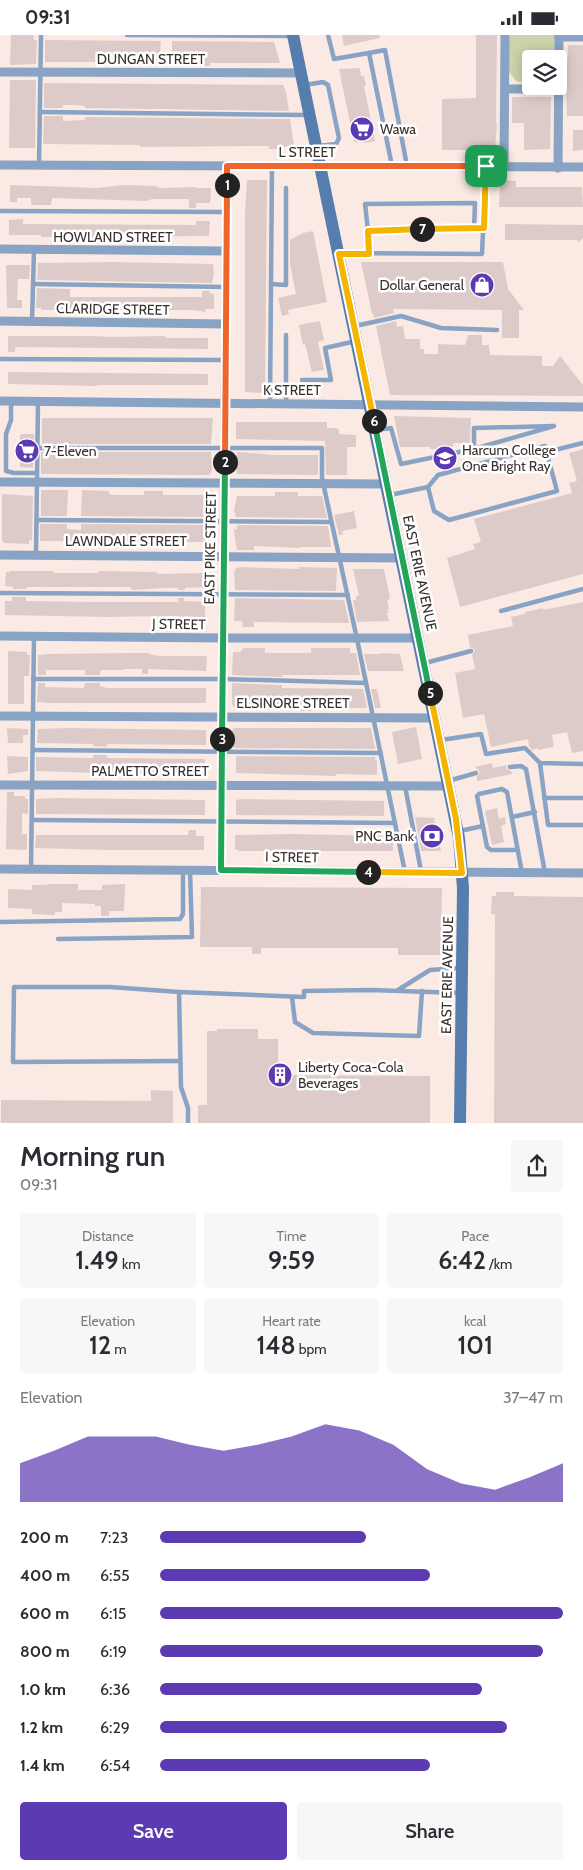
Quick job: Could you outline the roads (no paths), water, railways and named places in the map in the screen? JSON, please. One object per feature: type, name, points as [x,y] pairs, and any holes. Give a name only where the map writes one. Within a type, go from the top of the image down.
[{"type":"main road","name":"EAST ERIE AVENUE","points":[[294,35],[458,831],[462,873],[460,1123]]},
{"type":"street","points":[[504,167],[505,35]]},
{"type":"street","points":[[559,50],[559,36],[583,37]]},
{"type":"street","name":"DUNGAN STREET","points":[[0,72],[303,79]]},
{"type":"street","points":[[505,89],[522,89]]},
{"type":"street","points":[[558,167],[559,95]]},
{"type":"street","name":"L STREET","points":[[0,165],[583,167]]},
{"type":"street","name":"EAST PIKE STREET","points":[[221,870],[227,166]]},
{"type":"street","name":"HOWLAND STREET","points":[[0,249],[226,251]]},
{"type":"street","name":"CLARIDGE STREET","points":[[0,321],[226,324]]},
{"type":"street","name":"K STREET","points":[[0,401],[583,407]]},
{"type":"street","points":[[0,482],[37,477],[323,484],[388,490]]},
{"type":"street","name":"LAWNDALE STREET","points":[[0,555],[402,558]]},
{"type":"street","name":"J STREET","points":[[0,636],[418,638]]},
{"type":"street","name":"ELSINORE STREET","points":[[0,716],[435,718]]},
{"type":"street","name":"PALMETTO STREET","points":[[0,785],[405,786],[449,783]]},
{"type":"street","name":"I STREET","points":[[0,869],[583,873]]},
{"type":"lane","points":[[39,165],[41,35]]},
{"type":"lane","points":[[127,35],[294,35]]},
{"type":"lane","points":[[328,35],[334,59],[385,50],[407,166]]},
{"type":"lane","points":[[369,53],[392,166]]},
{"type":"lane","points":[[303,79],[323,82],[328,85],[339,138],[336,143],[316,146]]},
{"type":"lane","points":[[40,112],[310,115]]},
{"type":"lane","points":[[270,404],[272,166]]},
{"type":"lane","points":[[339,254],[482,254],[486,166]]},
{"type":"lane","points":[[271,283],[286,285],[286,188]]},
{"type":"lane","points":[[369,254],[364,204],[475,203],[474,228]]},
{"type":"lane","points":[[0,211],[227,212]]},
{"type":"lane","points":[[368,231],[484,228]]},
{"type":"lane","points":[[32,322],[34,250]]},
{"type":"lane","points":[[33,285],[226,287]]},
{"type":"lane","points":[[354,327],[401,317],[441,328],[498,330]]},
{"type":"lane","points":[[286,335],[286,404]]},
{"type":"lane","points":[[302,380],[331,380],[325,348],[357,341]]},
{"type":"lane","points":[[0,359],[225,360]]},
{"type":"lane","points":[[11,401],[12,420],[6,433],[3,467],[6,471],[37,477]]},
{"type":"lane","points":[[36,555],[38,402]]},
{"type":"lane","points":[[376,431],[391,428],[401,464],[474,449],[554,426],[474,428],[474,449]]},
{"type":"lane","points":[[0,428],[7,428]]},
{"type":"lane","points":[[547,452],[583,443]]},
{"type":"lane","points":[[388,490],[428,487],[438,475],[545,446],[557,491],[450,520],[434,511],[428,487]]},
{"type":"lane","points":[[37,448],[322,448],[323,484],[348,595],[405,872]]},
{"type":"lane","points":[[36,520],[332,522]]},
{"type":"lane","points":[[501,611],[583,589]]},
{"type":"lane","points":[[0,593],[348,595]]},
{"type":"lane","points":[[31,869],[34,636]]},
{"type":"lane","points":[[424,663],[470,651]]},
{"type":"lane","points":[[33,679],[223,679],[366,683]]},
{"type":"lane","points":[[440,741],[482,734],[486,753],[525,748],[540,763],[548,825],[583,825]]},
{"type":"lane","points":[[33,750],[380,753]]},
{"type":"lane","points":[[540,763],[583,764]]},
{"type":"lane","points":[[510,767],[521,766],[526,769],[545,873]]},
{"type":"lane","points":[[449,783],[476,773]]},
{"type":"lane","points":[[405,786],[422,873]]},
{"type":"lane","points":[[518,850],[491,851],[487,847],[477,795],[502,789],[507,792],[512,817],[518,850],[522,873]]},
{"type":"lane","points":[[544,797],[583,798]]},
{"type":"lane","points":[[512,817],[535,813]]},
{"type":"lane","points":[[32,819],[395,823]]},
{"type":"lane","points":[[458,831],[483,826]]},
{"type":"lane","points":[[0,922],[180,919],[183,914],[187,869]]},
{"type":"lane","points":[[58,939],[192,937],[187,869]]},
{"type":"lane","points":[[397,991],[430,969],[462,968]]},
{"type":"lane","points":[[180,1061],[13,1062],[14,987],[110,987],[292,997],[304,997],[304,991],[462,993]]},
{"type":"lane","points":[[292,997],[295,1022],[313,1033],[419,1036],[422,991]]},
{"type":"lane","points":[[179,992],[181,1087],[188,1108],[188,1123]]},
{"type":"place","name":"Wawa","points":[[362,129]]},
{"type":"place","name":"Dollar General","points":[[482,285]]},
{"type":"place","name":"7-Eleven","points":[[27,451]]},
{"type":"place","name":"Harcum College One Bright Ray","points":[[445,458]]},
{"type":"place","name":"PNC Bank","points":[[432,836]]},
{"type":"place","name":"Liberty Coca-Cola Beverages","points":[[280,1075]]}]
